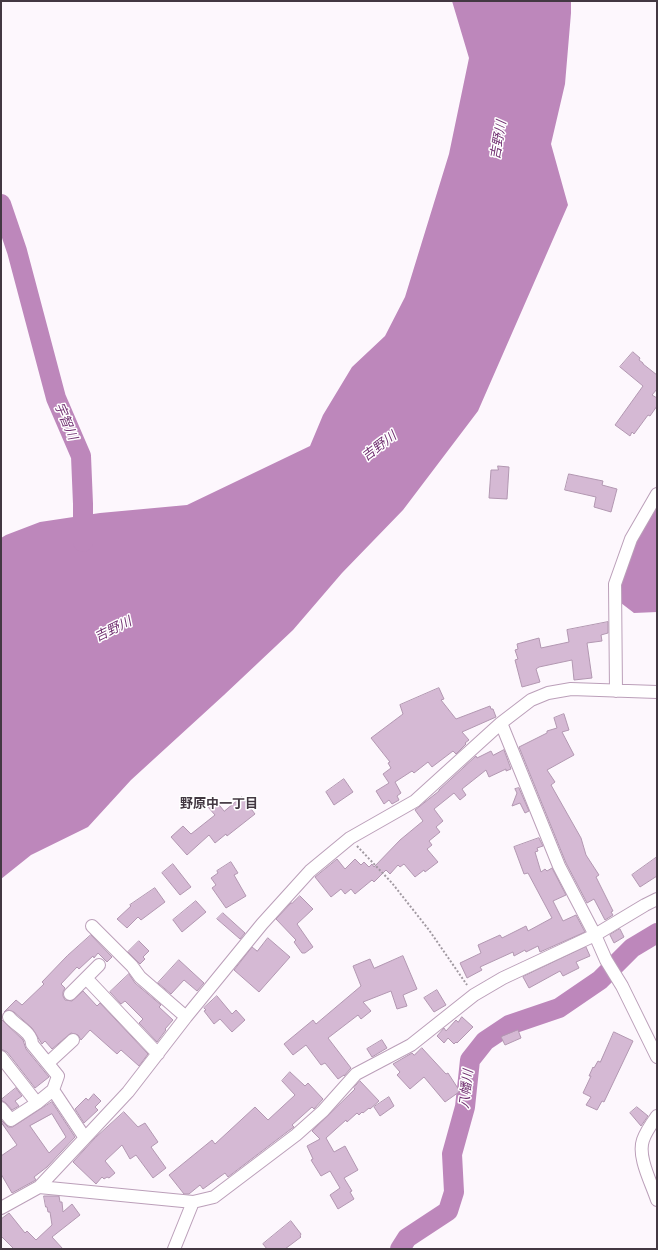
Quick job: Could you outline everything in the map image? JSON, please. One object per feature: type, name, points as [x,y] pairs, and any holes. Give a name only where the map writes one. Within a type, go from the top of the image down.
[{"type":"street","points":[[616,691],[615,584],[631,539],[657,494]]},
{"type":"street","points":[[1,1208],[39,1187],[128,1092],[186,1017],[272,912],[310,871],[350,838],[415,801],[501,723],[531,700],[548,693],[571,689],[657,692]]},
{"type":"street","points":[[501,723],[558,866],[595,935],[606,960],[622,986],[657,1057]]},
{"type":"street","points":[[39,1187],[193,1202],[214,1197],[296,1135],[323,1111],[356,1074],[411,1045],[474,995],[503,978],[595,935],[657,899]]},
{"type":"street","points":[[92,926],[132,966],[140,977],[186,1017]]},
{"type":"street","points":[[70,994],[99,965]]},
{"type":"street","points":[[86,978],[158,1054]]},
{"type":"street","points":[[1,1108],[11,1120],[37,1103],[53,1090],[58,1076],[32,1044],[32,1040],[18,1023],[13,1022],[9,1017]]},
{"type":"street","points":[[48,1063],[73,1040]]},
{"type":"street","points":[[1,1057],[37,1103]]},
{"type":"street","points":[[53,1090],[85,1138]]},
{"type":"street","points":[[657,1116],[642,1141],[644,1163],[657,1200]]},
{"type":"street","points":[[174,1249],[193,1202]]},
{"type":"path","points":[[350,838],[392,883],[429,930],[474,995]]},
{"type":"water","name":"吉野川","points":[[452,1],[571,1],[565,84],[551,144],[568,205],[478,411],[403,510],[342,573],[293,630],[131,780],[88,827],[31,855],[1,879],[1,538],[40,522],[100,513],[187,505],[310,446],[323,415],[352,367],[385,336],[405,297],[449,154],[469,58]]},
{"type":"water","points":[[657,505],[657,612],[634,613],[621,603],[619,592],[626,568],[639,536]]},
{"type":"building","points":[[633,352],[640,358],[639,360],[643,364],[657,375],[657,389],[652,395],[657,398],[657,406],[650,416],[648,415],[634,434],[632,432],[630,436],[615,425],[643,386],[620,367]]},
{"type":"building","points":[[498,466],[509,467],[507,499],[489,498],[491,470],[498,470]]},
{"type":"building","points":[[569,474],[603,481],[602,485],[617,489],[611,512],[594,507],[596,497],[565,490]]},
{"type":"building","points":[[608,622],[608,633],[601,635],[602,641],[587,643],[592,678],[574,680],[572,660],[539,667],[536,669],[540,682],[522,687],[515,660],[518,659],[515,650],[518,649],[517,644],[539,638],[541,648],[569,642],[567,630]]},
{"type":"building","points":[[439,688],[444,699],[441,700],[456,719],[490,706],[496,717],[462,732],[469,740],[456,754],[453,751],[432,767],[428,762],[414,773],[412,771],[395,782],[401,793],[397,796],[399,800],[392,804],[389,800],[384,804],[376,791],[389,783],[383,774],[391,768],[388,763],[390,762],[371,738],[403,714],[400,705]]},
{"type":"building","points":[[564,714],[569,730],[562,732],[574,755],[547,770],[555,782],[551,785],[581,838],[586,855],[599,875],[596,877],[613,911],[611,912],[613,915],[605,920],[594,899],[587,903],[566,863],[519,747],[547,733],[547,731],[557,728],[554,718]]},
{"type":"building","points":[[504,750],[511,769],[506,771],[506,769],[489,777],[486,770],[462,789],[466,795],[460,800],[454,793],[434,809],[443,821],[436,827],[440,832],[429,841],[432,845],[427,849],[438,862],[425,872],[424,870],[415,877],[404,864],[400,867],[398,865],[390,874],[386,870],[374,882],[372,880],[355,894],[351,889],[345,894],[341,889],[331,897],[315,877],[337,859],[345,869],[355,859],[361,865],[364,862],[369,867],[372,864],[374,867],[400,840],[423,821],[415,810],[439,791],[476,756],[477,758],[491,751],[493,755]]},
{"type":"building","points":[[344,779],[353,792],[334,805],[326,792]]},
{"type":"building","points":[[519,788],[529,811],[525,813],[520,803],[512,806],[517,793],[515,789]]},
{"type":"building","points":[[242,797],[255,814],[227,836],[226,834],[215,843],[209,835],[187,855],[171,837],[183,826],[191,834],[215,815],[208,807],[216,801],[224,811]]},
{"type":"building","points":[[539,838],[543,846],[537,848],[538,851],[535,852],[541,872],[545,869],[547,871],[552,868],[566,895],[553,901],[563,921],[576,915],[585,932],[540,952],[538,946],[526,952],[525,950],[514,956],[513,952],[480,967],[482,970],[467,978],[460,963],[481,953],[478,945],[500,935],[502,938],[526,926],[528,931],[552,918],[528,873],[524,874],[514,847]]},
{"type":"building","points":[[657,857],[657,876],[640,887],[632,875]]},
{"type":"building","points":[[231,862],[238,873],[234,875],[246,896],[226,908],[212,888],[216,885],[211,878],[218,873],[217,871]]},
{"type":"building","points":[[173,864],[191,887],[180,895],[162,873]]},
{"type":"building","points":[[155,888],[165,902],[141,920],[138,917],[127,928],[117,919],[131,906],[130,905]]},
{"type":"building","points":[[300,896],[313,909],[297,924],[313,947],[305,953],[302,953],[294,942],[296,940],[276,919]]},
{"type":"building","points":[[196,901],[206,912],[182,932],[173,920]]},
{"type":"building","points":[[223,913],[245,933],[240,939],[217,919]]},
{"type":"building","points":[[620,929],[624,937],[614,943],[610,935]]},
{"type":"building","points":[[91,935],[112,957],[107,962],[98,953],[94,958],[93,956],[79,969],[77,967],[61,984],[65,988],[63,996],[65,1000],[72,1001],[83,991],[97,1006],[100,1003],[148,1054],[139,1066],[121,1050],[117,1054],[90,1030],[81,1040],[78,1035],[71,1033],[52,1049],[45,1041],[42,1044],[32,1028],[14,1012],[8,1010],[4,1012],[16,1000],[22,1005],[44,984],[42,982],[67,956]]},
{"type":"building","points":[[268,938],[290,957],[259,992],[234,970],[252,947],[257,951]]},
{"type":"building","points":[[139,941],[149,951],[143,957],[145,959],[140,964],[128,952]]},
{"type":"building","points":[[586,947],[590,956],[576,962],[579,968],[563,976],[560,971],[529,988],[523,977]]},
{"type":"building","points":[[403,956],[417,989],[403,995],[407,1006],[397,1009],[391,991],[363,1002],[371,1011],[361,1019],[358,1015],[328,1038],[351,1068],[344,1076],[338,1079],[325,1063],[321,1065],[306,1045],[293,1055],[284,1044],[313,1020],[316,1024],[361,986],[353,966],[370,959],[374,968]]},
{"type":"building","points":[[179,960],[204,983],[197,991],[184,980],[171,994],[158,983]]},
{"type":"building","points":[[129,974],[135,983],[161,1005],[159,1007],[173,1020],[157,1042],[139,1023],[143,1019],[125,1001],[121,1004],[110,992]]},
{"type":"building","points":[[437,990],[446,1005],[434,1012],[424,998]]},
{"type":"building","points":[[217,996],[232,1014],[236,1010],[245,1020],[232,1032],[220,1019],[214,1024],[204,1011],[206,1010],[204,1008]]},
{"type":"building","points":[[462,1017],[473,1027],[457,1043],[456,1042],[454,1044],[448,1038],[444,1043],[437,1036],[444,1028],[446,1031],[456,1020],[458,1022]]},
{"type":"building","points":[[2,1020],[23,1040],[26,1049],[49,1077],[35,1088],[7,1052],[1,1049]]},
{"type":"building","points":[[518,1030],[521,1038],[505,1045],[501,1037]]},
{"type":"building","points":[[614,1032],[633,1041],[604,1102],[602,1101],[597,1110],[586,1105],[591,1097],[583,1093],[591,1076],[589,1076],[593,1067],[594,1068],[598,1061],[600,1062]]},
{"type":"building","points":[[382,1040],[387,1048],[372,1057],[367,1049]]},
{"type":"building","points":[[422,1048],[446,1074],[448,1073],[459,1090],[459,1092],[445,1102],[424,1077],[410,1089],[397,1075],[400,1072],[393,1064],[412,1053],[414,1055]]},
{"type":"building","points":[[290,1072],[305,1086],[308,1083],[323,1099],[314,1109],[312,1107],[292,1125],[294,1127],[228,1177],[225,1173],[203,1189],[200,1185],[189,1194],[184,1194],[169,1175],[212,1140],[215,1144],[255,1107],[268,1120],[295,1095],[282,1081]]},
{"type":"building","points":[[360,1081],[379,1101],[370,1109],[369,1108],[359,1115],[357,1113],[347,1122],[346,1120],[326,1138],[334,1152],[345,1146],[358,1170],[344,1178],[352,1191],[350,1192],[354,1199],[338,1209],[330,1195],[340,1188],[330,1171],[321,1176],[311,1160],[313,1159],[307,1146],[320,1139],[312,1131],[355,1089],[354,1088]]},
{"type":"building","points":[[16,1088],[22,1096],[15,1101],[19,1106],[12,1110],[1,1100]]},
{"type":"building","points":[[94,1094],[101,1101],[95,1107],[98,1110],[84,1123],[75,1109],[86,1098],[88,1100]]},
{"type":"building","points":[[389,1097],[394,1106],[380,1116],[374,1107]]},
{"type":"building","points":[[52,1102],[75,1137],[47,1167],[34,1177],[36,1180],[12,1193],[1,1174],[1,1156],[17,1145],[1,1120],[8,1127],[12,1127]],"holes":[[[52,1114],[66,1137],[49,1153],[30,1126]]]},
{"type":"building","points":[[637,1107],[648,1116],[641,1126],[630,1113]]},
{"type":"building","points":[[124,1112],[138,1127],[145,1123],[158,1142],[151,1147],[166,1168],[153,1178],[136,1155],[130,1159],[122,1145],[105,1161],[115,1173],[109,1178],[107,1177],[104,1179],[102,1177],[96,1184],[73,1162],[95,1138]]},
{"type":"building","points":[[44,1196],[59,1196],[60,1202],[62,1202],[63,1212],[72,1204],[80,1215],[52,1237],[63,1249],[14,1249],[1,1236],[1,1219],[9,1213],[25,1233],[27,1231],[36,1240],[52,1225],[50,1212],[48,1212],[46,1207]]},
{"type":"building","points":[[291,1221],[301,1234],[301,1237],[285,1249],[267,1249],[263,1244]]},
{"type":"waterway","name":"宇智川","points":[[1,204],[17,251],[56,398],[81,456],[83,542]]},
{"type":"waterway","name":"八幡川","points":[[400,1249],[407,1238],[448,1211],[454,1192],[452,1154],[465,1107],[470,1060],[485,1041],[509,1025],[559,1008],[600,980],[632,948],[657,933]]},
{"type":"district","name":"野原中一丁目","points":[[219,804]]}]
